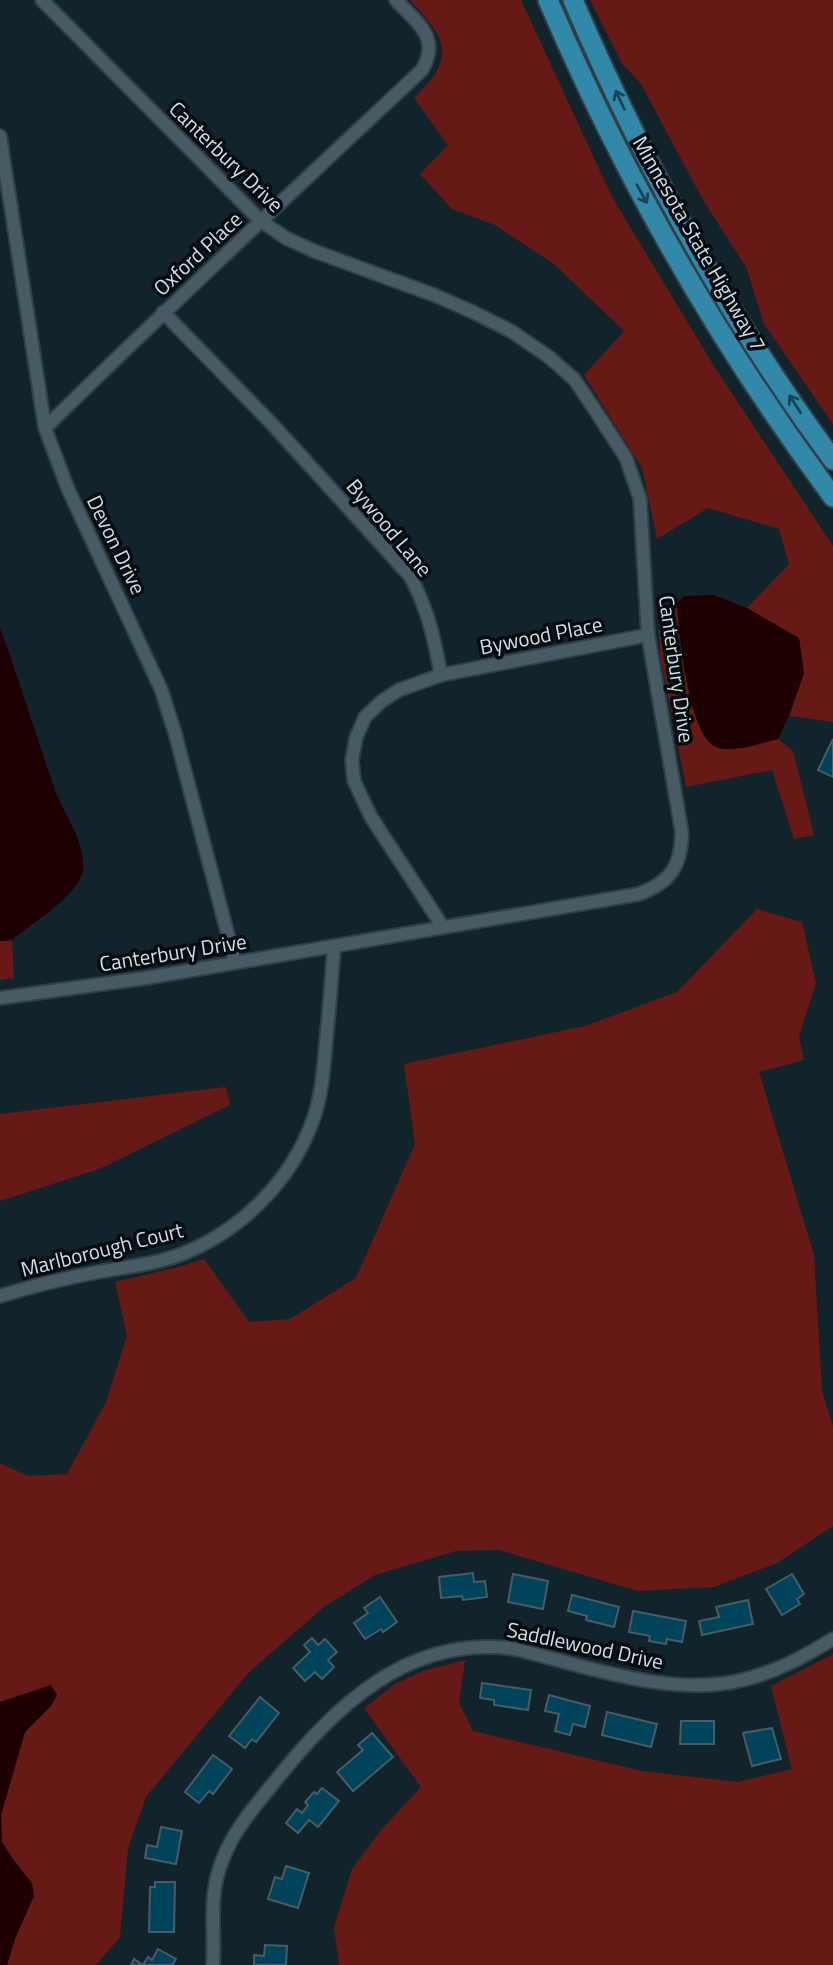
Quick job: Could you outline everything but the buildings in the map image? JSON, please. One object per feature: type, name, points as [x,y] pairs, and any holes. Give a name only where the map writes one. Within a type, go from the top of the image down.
[{"type":"main road","name":"Minnesota State Highway 7","points":[[548,0],[616,147],[676,257],[799,452],[833,497]]},
{"type":"main road","name":"Minnesota State Highway 7","points":[[573,0],[637,137],[696,245],[746,330],[833,460]]},
{"type":"street","name":"Canterbury Drive","points":[[0,998],[146,978],[639,894],[668,878],[681,850],[682,833],[648,635],[640,499],[625,458],[574,379],[511,331],[473,312],[314,251],[286,238],[261,221],[42,0]]},
{"type":"street","name":"Oxford Place","points":[[46,428],[163,312],[422,70],[431,48],[422,27],[396,0]]},
{"type":"street","name":"Devon Drive","points":[[0,136],[46,428],[68,489],[161,689],[179,747],[235,962]]},
{"type":"street","name":"Bywood Lane","points":[[163,312],[274,425],[410,576],[431,623],[441,675]]},
{"type":"street","name":"Bywood Place","points":[[441,675],[648,635]]},
{"type":"street","points":[[441,675],[399,690],[382,701],[365,718],[356,738],[352,760],[354,781],[362,802],[443,927]]},
{"type":"street","name":"Marlborough Court","points":[[0,1296],[42,1283],[144,1264],[181,1254],[216,1237],[248,1216],[275,1188],[297,1156],[313,1120],[323,1076],[334,946]]},
{"type":"street","name":"Saddlewood Drive","points":[[213,1965],[213,1902],[218,1872],[228,1845],[244,1820],[306,1742],[337,1712],[371,1685],[400,1668],[434,1653],[470,1646],[493,1646],[653,1682],[699,1686],[745,1680],[768,1672],[789,1664],[833,1639]]},
{"type":"shaded area","points":[[410,0],[521,0],[612,197],[714,366],[833,546],[833,722],[789,716],[804,673],[799,639],[747,608],[789,564],[779,529],[708,508],[657,539],[642,468],[584,375],[624,331],[554,264],[495,225],[452,209],[420,174],[448,145],[414,98],[437,71],[442,49],[432,26]]},
{"type":"shaded area","points":[[590,0],[833,0],[833,424],[764,324],[746,267],[703,200],[641,84],[622,63]]},
{"type":"shaded area","points":[[714,595],[747,608],[799,638],[804,673],[778,739],[746,747],[721,748],[714,746],[705,737],[698,722],[686,680],[677,603],[684,596]]},
{"type":"shaded area","points":[[677,603],[680,650],[730,749],[778,739],[793,751],[814,835],[794,839],[772,770],[686,787],[660,655],[658,606]]},
{"type":"shaded area","points":[[0,628],[55,790],[78,839],[83,870],[74,889],[42,917],[12,940],[0,941]]},
{"type":"shaded area","points":[[757,909],[802,922],[816,983],[799,1036],[804,1060],[759,1072],[814,1255],[822,1391],[833,1427],[833,1526],[777,1563],[714,1587],[638,1591],[499,1550],[456,1551],[375,1575],[325,1606],[249,1672],[146,1797],[128,1848],[120,1937],[96,1965],[7,1965],[15,1939],[15,1862],[2,1842],[1,1815],[25,1732],[51,1706],[51,1685],[0,1702],[0,1463],[28,1476],[67,1474],[106,1402],[127,1336],[115,1282],[204,1259],[249,1322],[290,1319],[356,1278],[415,1144],[404,1064],[585,1026],[677,992]]},
{"type":"shaded area","points":[[12,940],[14,978],[0,980],[0,941]]},
{"type":"shaded area","points":[[226,1087],[230,1105],[99,1169],[0,1201],[0,1114]]},
{"type":"shaded area","points":[[833,1654],[833,1965],[339,1965],[334,1927],[352,1869],[381,1830],[421,1787],[364,1708],[395,1684],[423,1671],[465,1660],[459,1703],[473,1731],[642,1771],[738,1782],[792,1769],[771,1686]]},
{"type":"shaded area","points":[[51,1685],[57,1695],[51,1706],[25,1732],[1,1815],[2,1842],[32,1883],[34,1896],[7,1965],[0,1965],[0,1702]]}]
